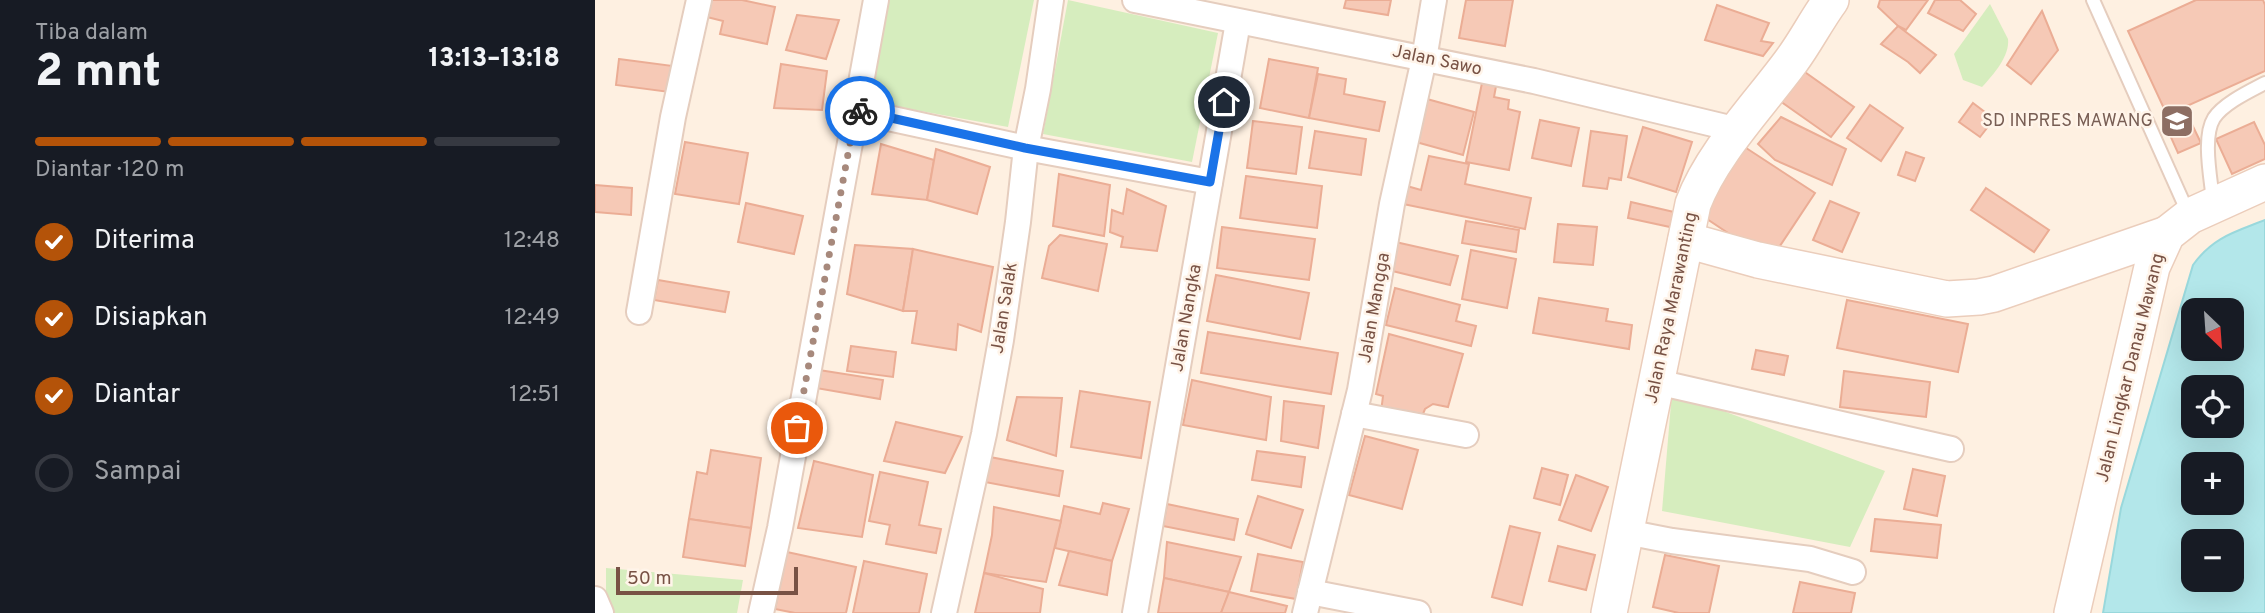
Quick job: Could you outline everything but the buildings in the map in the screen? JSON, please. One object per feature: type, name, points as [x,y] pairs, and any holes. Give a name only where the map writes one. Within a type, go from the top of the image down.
[{"type":"street","points":[[639,312],[673,117],[699,0]]},
{"type":"street","points":[[761,613],[780,528],[876,0]]},
{"type":"street","name":"Jalan Salak","points":[[944,613],[981,447],[1001,340],[1018,222],[1025,148],[1038,89],[1051,0]]},
{"type":"street","name":"Jalan Sawo","points":[[1135,0],[1235,14],[1738,130]]},
{"type":"street","name":"Jalan Mangga","points":[[1307,603],[1354,414],[1392,204],[1424,59],[1434,0]]},
{"type":"street","name":"Jalan Raya Marawanting","points":[[1609,613],[1697,192],[1738,130],[1794,58],[1831,0]]},
{"type":"street","name":"Jalan Nangka","points":[[1135,613],[1210,182],[1235,14]]},
{"type":"street","points":[[856,111],[1025,148],[1210,182]]},
{"type":"street","points":[[1686,240],[1758,260],[1947,299],[1979,298],[2190,218],[2265,182]]},
{"type":"street","name":"Jalan Lingkar Danau Mawang","points":[[2072,613],[2153,267],[2190,218]]},
{"type":"street","points":[[1657,382],[1951,449]]},
{"type":"street","points":[[1354,414],[1466,436]]},
{"type":"street","points":[[1626,532],[1672,541],[1810,559],[1853,572]]},
{"type":"street","points":[[595,599],[601,613]]},
{"type":"street","points":[[1307,603],[1402,612]]},
{"type":"lane","points":[[2093,0],[2190,218]]},
{"type":"lane","points":[[2190,218],[2214,118],[2234,100],[2265,83]]},
{"type":"green space","points":[[884,0],[1034,0],[1008,127],[866,101]]},
{"type":"green space","points":[[1068,0],[1218,33],[1192,162],[1043,134]]},
{"type":"green space","points":[[1990,4],[2008,39],[2008,45],[2000,65],[1982,87],[1963,80],[1954,54]]},
{"type":"green space","points":[[1672,392],[1885,471],[1850,547],[1662,511]]},
{"type":"green space","points":[[606,568],[743,580],[737,613],[606,613]]},
{"type":"water","points":[[2265,220],[2265,613],[2103,613],[2121,508],[2181,306],[2181,361],[2244,361],[2244,298],[2183,298],[2193,265],[2208,248],[2234,232]]},
{"type":"way so far","points":[[797,428],[856,111],[860,111]]},
{"type":"place","name":"SD INPRES MAWANG","points":[[2177,121]]},
{"type":"route","points":[[860,111],[1025,148],[1210,182],[1224,102]]}]
